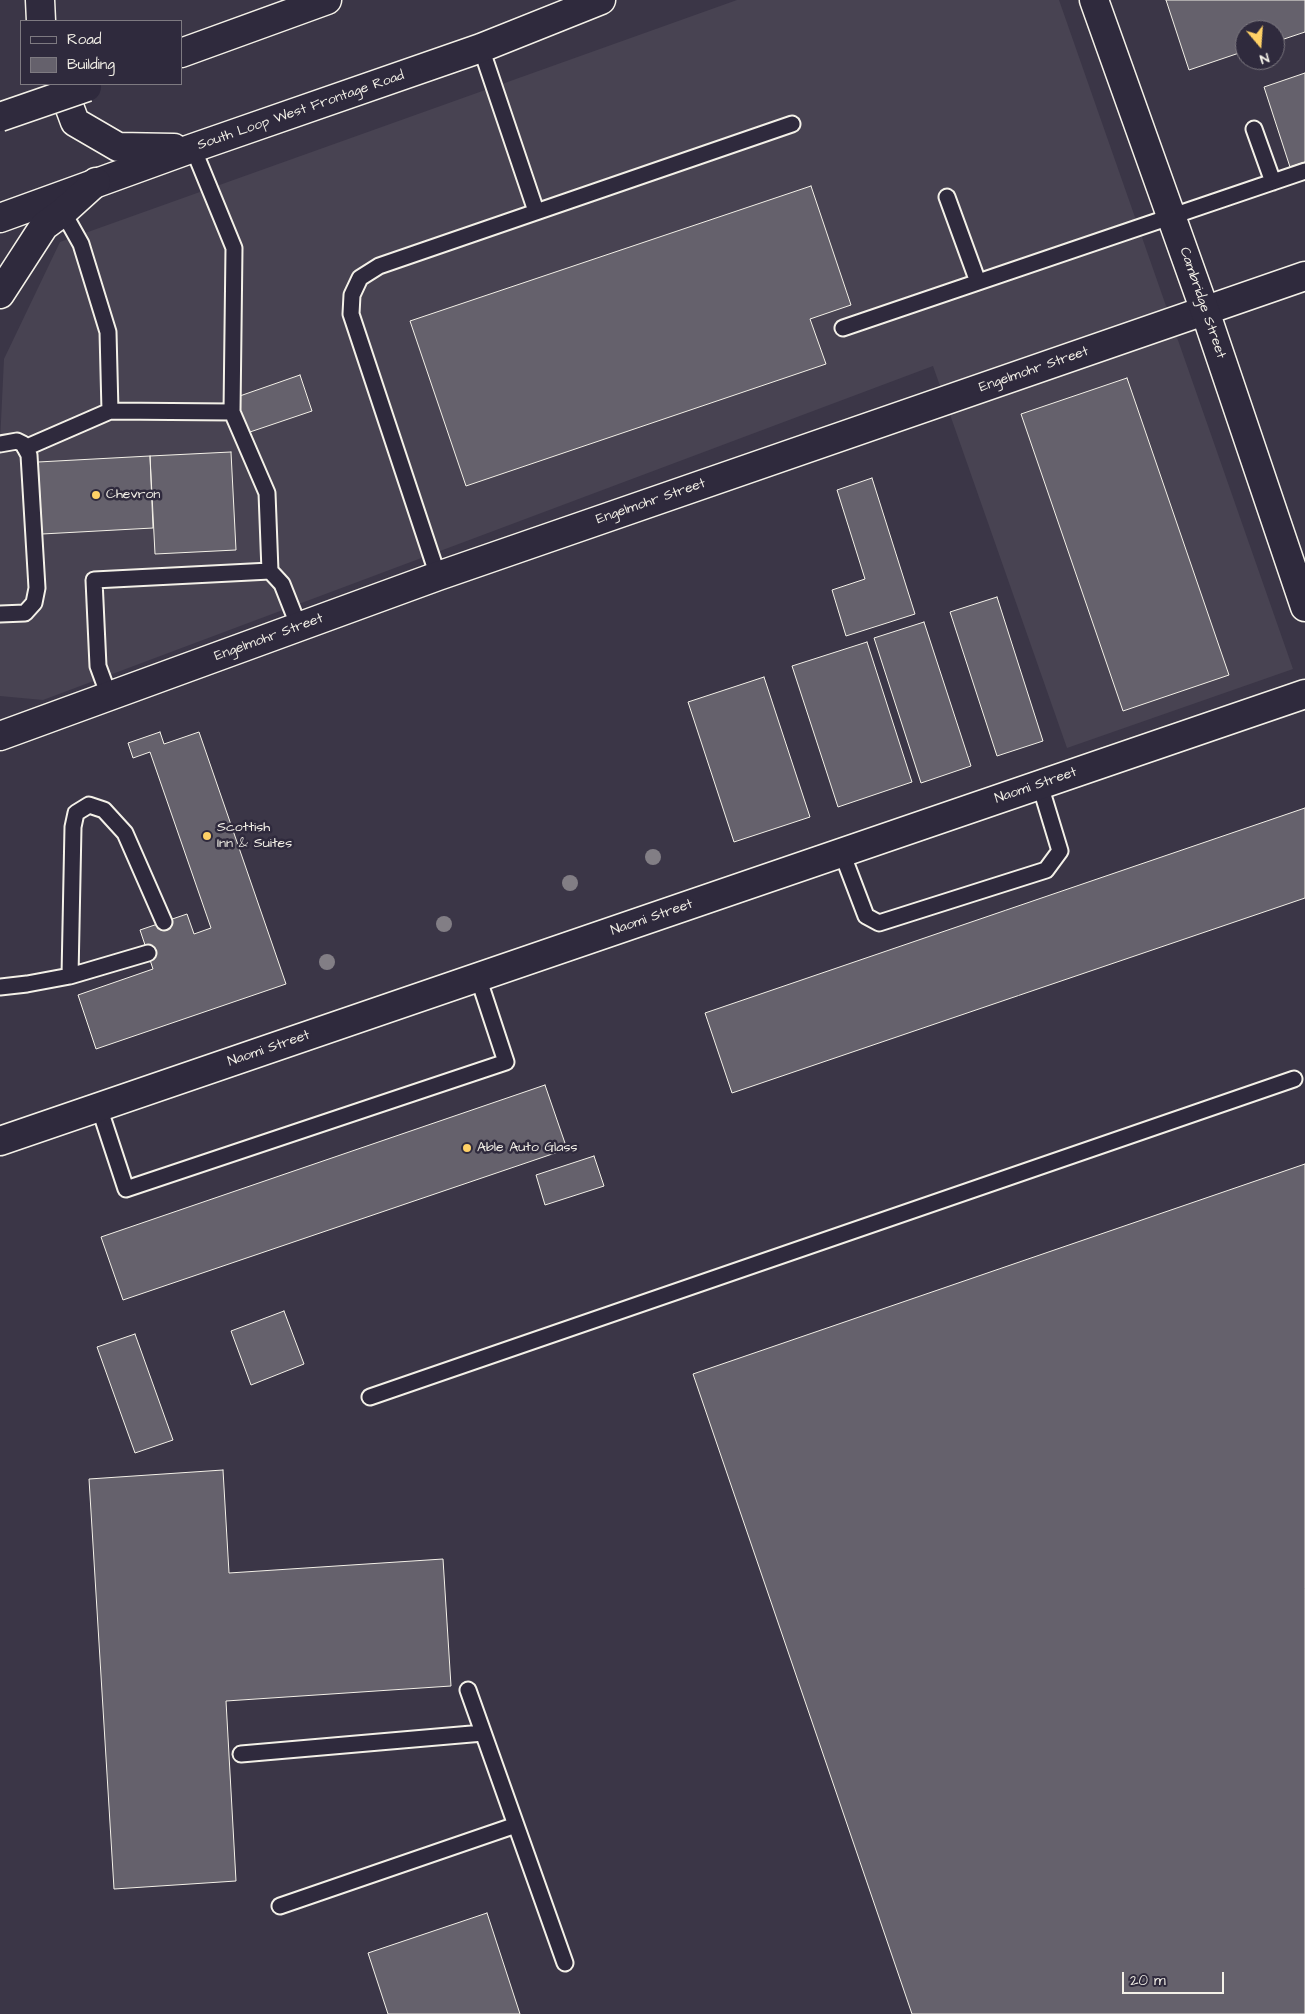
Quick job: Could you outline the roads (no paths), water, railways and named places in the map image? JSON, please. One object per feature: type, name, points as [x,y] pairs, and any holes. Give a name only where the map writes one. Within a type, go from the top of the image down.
[{"type":"main road","points":[[40,0],[41,20]]},
{"type":"main road","points":[[182,53],[327,0]]},
{"type":"main road","name":"South Loop West Frontage Road","points":[[0,218],[96,182],[481,48],[601,0]]},
{"type":"main road","name":"Cambridge Street","points":[[1094,0],[1205,311],[1305,607]]},
{"type":"main road","points":[[82,85],[75,122],[118,147],[193,148]]},
{"type":"main road","points":[[0,96],[82,85]]},
{"type":"main road","points":[[0,117],[82,85]]},
{"type":"main road","points":[[0,294],[44,226],[63,212],[96,182]]},
{"type":"main road","name":"Engelmohr Street","points":[[0,736],[438,576],[1305,276]]},
{"type":"main road","name":"Naomi Street","points":[[0,1141],[1305,694]]},
{"type":"lane","points":[[481,48],[536,212]]},
{"type":"lane","points":[[438,576],[351,314],[352,296],[360,278],[378,266],[792,124]]},
{"type":"lane","points":[[1254,129],[1273,182]]},
{"type":"lane","points":[[193,148],[234,248],[232,412],[267,493],[270,571],[282,584],[300,626]]},
{"type":"lane","points":[[843,328],[1305,171]]},
{"type":"lane","points":[[947,197],[978,282]]},
{"type":"lane","points":[[63,212],[82,244],[108,332],[110,411]]},
{"type":"lane","points":[[25,448],[110,411],[232,412]]},
{"type":"lane","points":[[0,444],[17,441],[23,444],[30,455],[37,588],[34,603],[24,613],[0,614]]},
{"type":"lane","points":[[110,696],[98,666],[94,580],[270,571]]},
{"type":"lane","points":[[842,853],[866,916],[879,923],[1046,870],[1060,851],[1040,785]]},
{"type":"lane","points":[[70,976],[73,827],[76,813],[89,805],[104,810],[125,833],[164,922]]},
{"type":"lane","points":[[0,987],[70,976],[148,953]]},
{"type":"lane","points":[[99,1107],[126,1189],[506,1062],[478,978]]},
{"type":"lane","points":[[370,1397],[1294,1079]]},
{"type":"lane","points":[[468,1690],[565,1963]]},
{"type":"lane","points":[[241,1754],[483,1733]]},
{"type":"lane","points":[[280,1906],[516,1825]]},
{"type":"place","name":"Chevron","points":[[96,495]]},
{"type":"place","name":"Scottish Inn & Suites","points":[[207,836]]},
{"type":"place","name":"Able Auto Glass","points":[[467,1148]]}]
